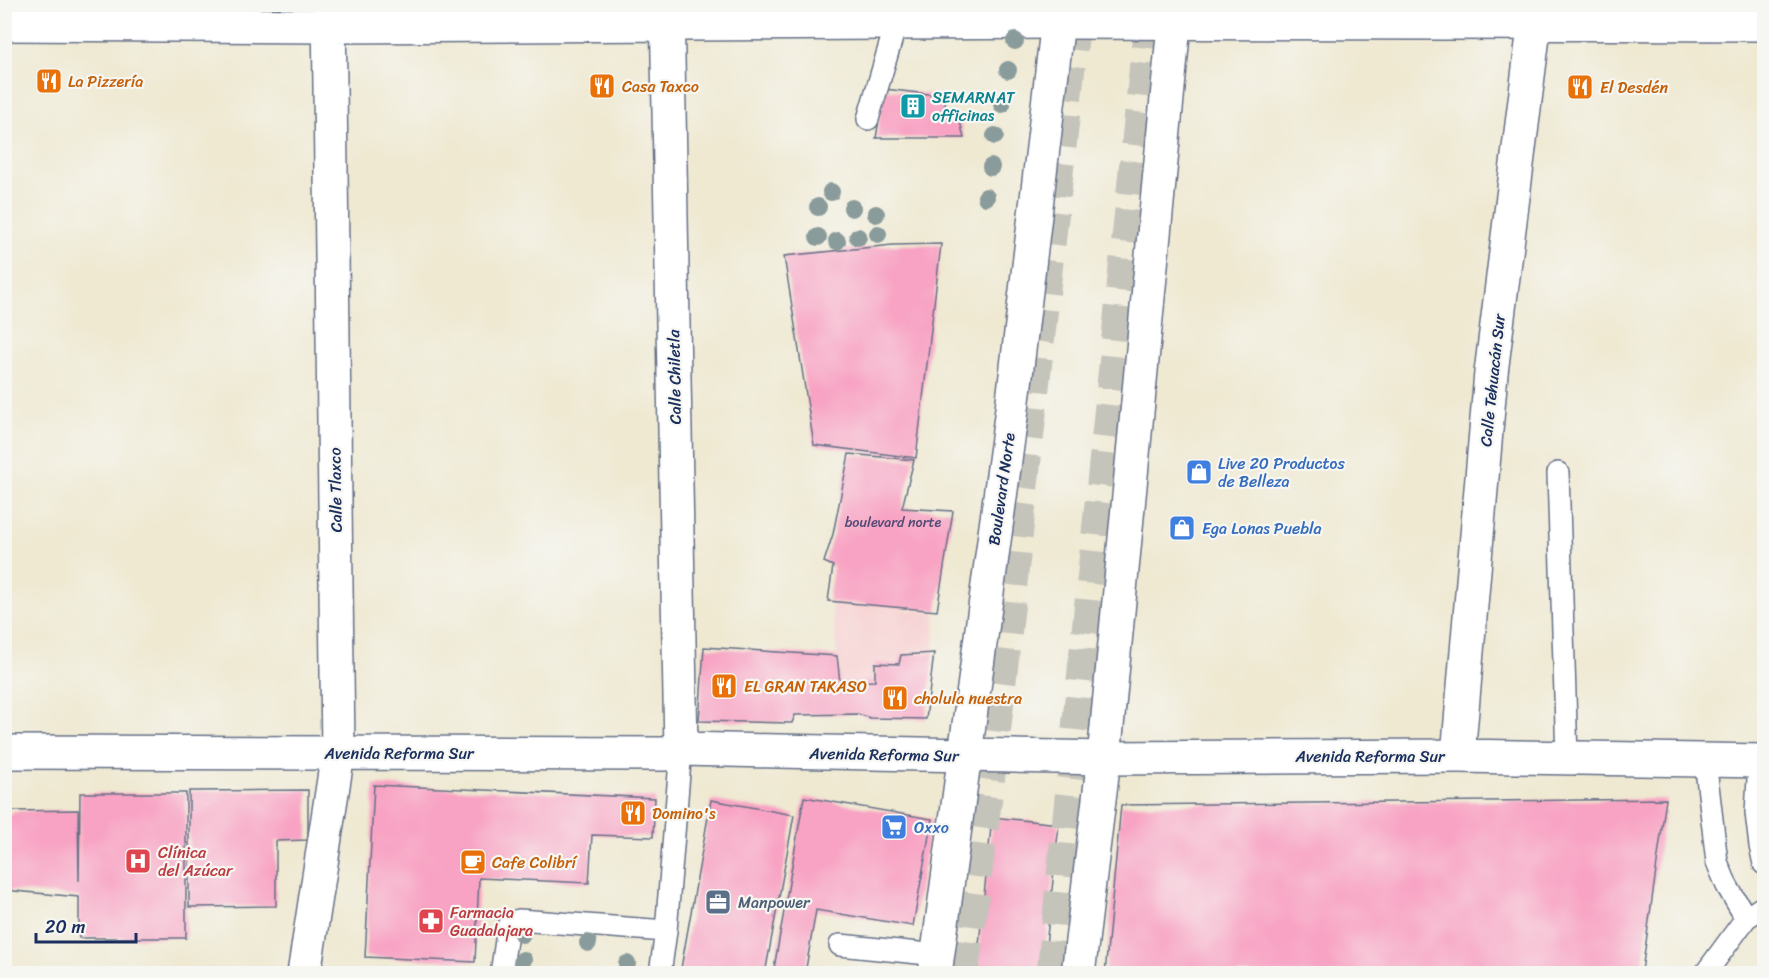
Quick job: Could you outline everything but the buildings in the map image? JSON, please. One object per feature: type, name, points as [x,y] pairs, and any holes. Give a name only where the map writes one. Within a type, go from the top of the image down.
[{"type":"street","name":"Boulevard Norte","points":[[936,964],[1012,409],[1059,13]]},
{"type":"street","points":[[1078,974],[1104,758],[1175,13]]},
{"type":"street","points":[[4,24],[329,15],[1175,13],[1536,14],[1764,24]]},
{"type":"street","name":"Calle Tehuacán Sur","points":[[1458,756],[1491,373],[1536,14]]},
{"type":"street","name":"Calle Tlaxco","points":[[304,974],[338,753],[329,15]]},
{"type":"street","name":"Calle Chiletla","points":[[667,15],[681,749]]},
{"type":"street","name":"Avenida Reforma Sur","points":[[4,752],[665,754],[681,749],[1104,758],[1458,756],[1762,761]]},
{"type":"lane","points":[[868,119],[897,14]]},
{"type":"lane","points":[[1558,473],[1567,758]]},
{"type":"lane","points":[[660,974],[666,931],[681,749]]},
{"type":"lane","points":[[1705,760],[1717,862],[1727,886],[1746,918]]},
{"type":"lane","points":[[1762,761],[1756,813],[1764,864]]},
{"type":"lane","points":[[1706,974],[1746,918],[1764,906]]},
{"type":"lane","points":[[501,974],[508,927],[519,920],[666,931]]},
{"type":"lane","points":[[840,945],[936,964]]},
{"type":"shaded area","name":"cholula nuestra","points":[[831,602],[936,613],[934,653],[901,655],[899,664],[875,663],[875,681],[840,682]]},
{"type":"tunnel","points":[[962,974],[992,752],[1076,4]]},
{"type":"tunnel","points":[[1053,974],[1152,4]]},
{"type":"place","name":"La Pizzería","points":[[49,81]]},
{"type":"place","name":"Casa Taxco","points":[[602,86]]},
{"type":"place","name":"El Desdén","points":[[1580,87]]},
{"type":"place","name":"SEMARNAT officinas","points":[[913,106]]},
{"type":"place","name":"Live 20 Productos de Belleza","points":[[1199,472]]},
{"type":"place","name":"Ega Lonas Puebla","points":[[1182,528]]},
{"type":"place","name":"EL GRAN TAKASO","points":[[724,686]]},
{"type":"place","name":"cholula nuestra","points":[[895,698]]},
{"type":"place","name":"Domino's","points":[[633,813]]},
{"type":"place","name":"Oxxo","points":[[894,827]]},
{"type":"place","name":"Clínica del Azúcar","points":[[138,861]]},
{"type":"place","name":"Cafe Colibrí","points":[[473,862]]},
{"type":"place","name":"Manpower","points":[[718,902]]},
{"type":"place","name":"Farmacia Guadalajara","points":[[431,921]]}]
